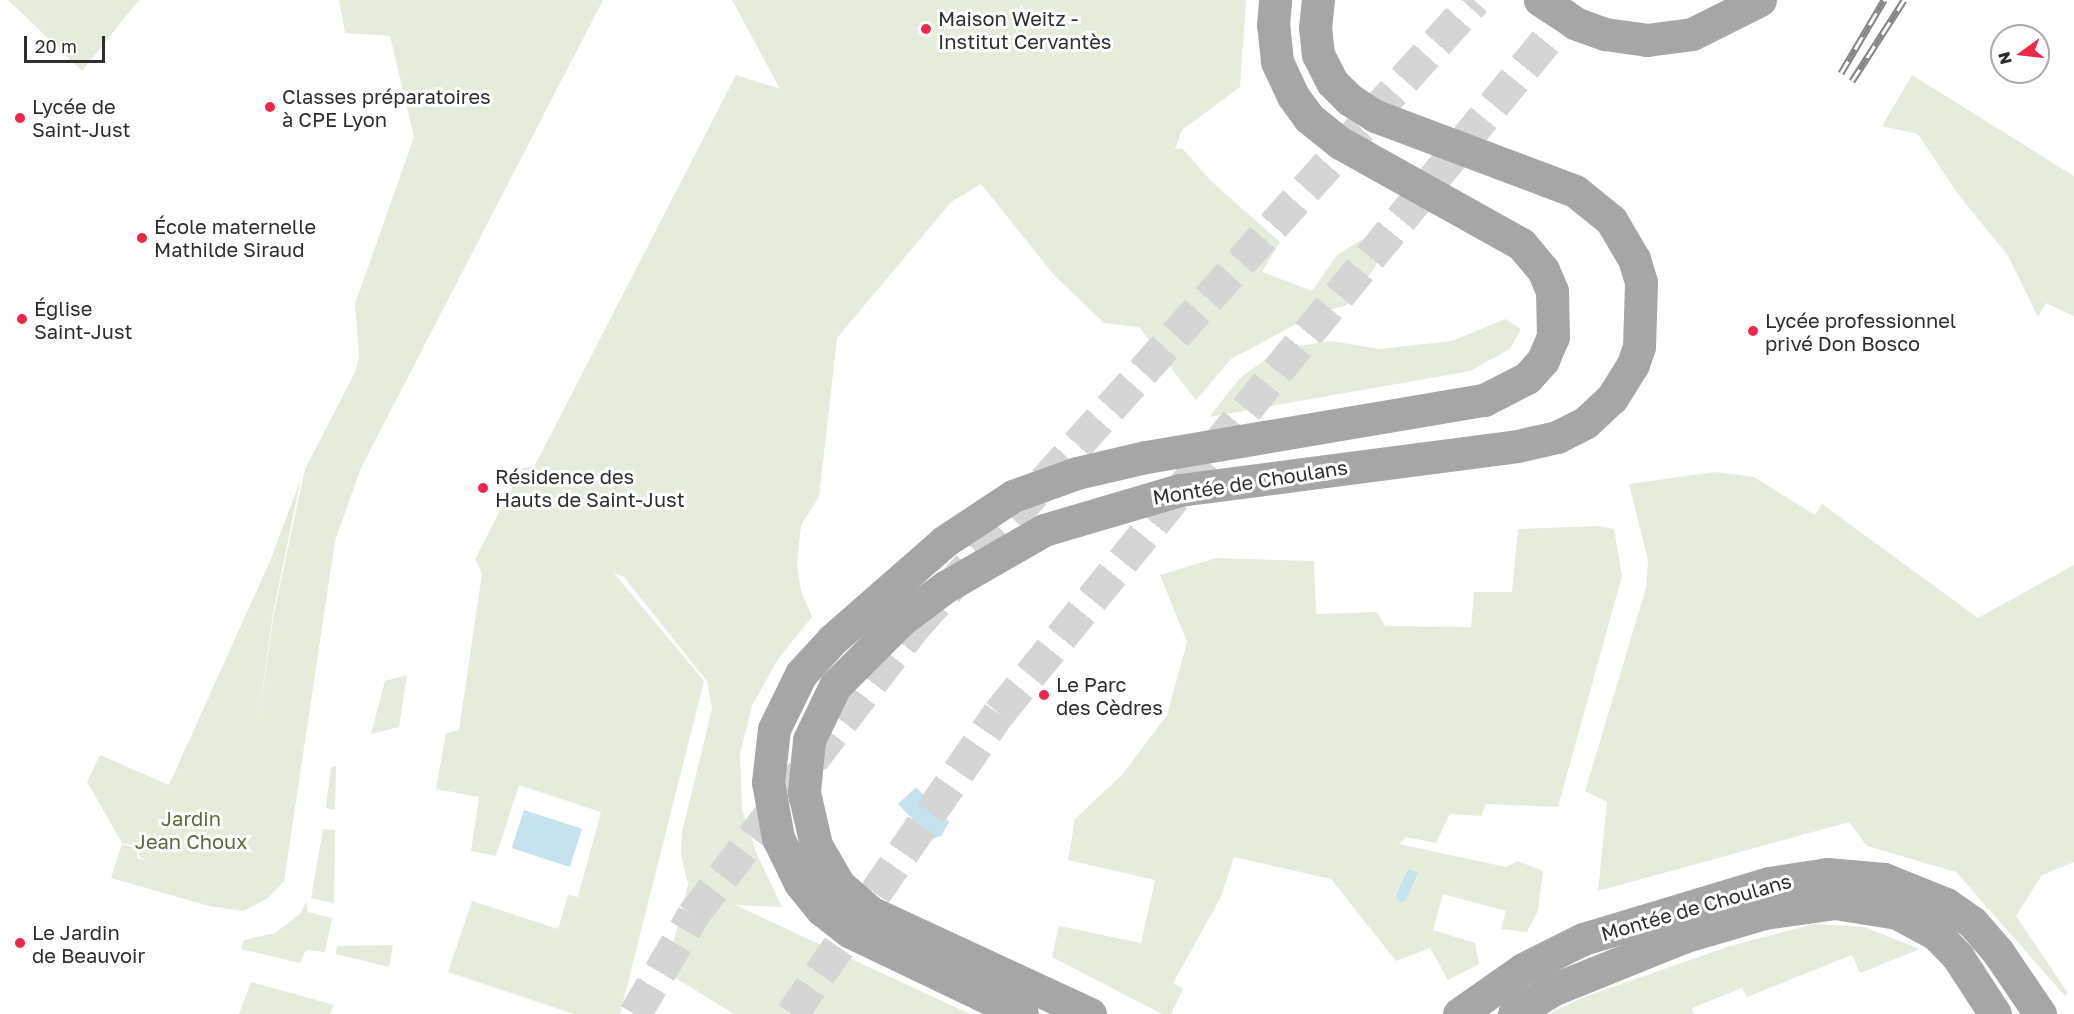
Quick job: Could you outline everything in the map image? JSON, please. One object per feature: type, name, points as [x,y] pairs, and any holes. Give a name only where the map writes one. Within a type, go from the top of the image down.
[{"type":"main road","name":"Montée de Choulans","points":[[1022,1014],[849,932],[822,910],[800,883],[778,838],[768,775],[774,729],[801,674],[832,640],[945,541],[1013,496],[1077,473],[1146,457],[1484,400],[1527,378],[1543,360],[1553,337],[1552,291],[1544,270],[1521,244],[1340,143],[1309,118],[1286,82],[1278,61],[1273,25],[1275,0]]},
{"type":"main road","name":"Montée de Choulans","points":[[1090,1014],[870,912],[839,885],[816,845],[804,792],[809,740],[835,686],[901,620],[980,564],[1044,530],[1180,490],[1516,446],[1557,437],[1585,423],[1612,398],[1629,373],[1639,347],[1641,282],[1634,259],[1611,220],[1575,191],[1376,116],[1350,100],[1332,82],[1318,54],[1315,28],[1318,0]]},
{"type":"main road","points":[[1540,0],[1586,27],[1624,39],[1647,40],[1692,34],[1760,0]]},
{"type":"main road","name":"Montée de Choulans","points":[[1459,1014],[1523,969],[1583,939],[1769,883],[1842,874],[1898,883],[1963,916],[1998,952],[2040,1014]]},
{"type":"main road","name":"Montée de Choulans","points":[[1514,1014],[1552,990],[1683,938],[1764,913],[1835,903],[1885,909],[1923,924],[1946,942],[1986,1007]]},
{"type":"green space","points":[[8,0],[139,0],[82,71]]},
{"type":"green space","name":"Jardin Jean Choux","points":[[339,0],[603,0],[361,468],[335,541],[284,881],[268,898],[243,911],[209,906],[111,878],[122,844],[138,849],[137,858],[146,861],[139,856],[139,847],[122,843],[87,782],[100,755],[169,785],[270,561],[301,478],[273,613],[258,724],[274,613],[305,469],[356,370],[359,356],[355,304],[414,137],[390,36],[345,33]]},
{"type":"green space","points":[[732,0],[1246,0],[1240,87],[1182,130],[1175,149],[1182,148],[1211,181],[1280,242],[1262,272],[1312,291],[1337,255],[1363,239],[1380,254],[1375,267],[1347,305],[1313,315],[1231,359],[1196,400],[1139,327],[1104,323],[1054,275],[981,184],[951,202],[837,338],[819,497],[801,525],[797,564],[801,591],[812,617],[778,659],[752,706],[740,754],[742,809],[756,852],[782,907],[735,905],[970,1014],[734,1014],[666,972],[688,884],[681,855],[682,832],[712,709],[707,681],[624,577],[614,573],[704,681],[620,1014],[574,1014],[448,972],[472,901],[558,929],[568,895],[578,897],[601,812],[519,785],[496,856],[471,851],[479,797],[436,789],[446,733],[459,730],[482,574],[475,559],[522,468],[534,467],[736,75],[780,89]]},
{"type":"green space","points":[[1912,75],[2074,176],[2074,316],[2046,303],[2038,317],[2008,256],[1958,194],[1918,134],[1882,126]]},
{"type":"green space","points":[[1505,319],[1521,329],[1510,349],[1470,371],[1209,417],[1240,378],[1280,349],[1331,341],[1380,349],[1452,341]]},
{"type":"green space","points":[[1715,472],[1754,477],[1815,515],[1822,504],[1978,618],[2074,565],[2074,862],[2042,875],[2016,916],[2068,993],[2065,996],[1956,872],[1867,846],[1849,822],[1598,891],[1607,802],[1585,791],[1646,588],[1648,560],[1629,484]]},
{"type":"green space","points":[[1598,526],[1614,529],[1622,576],[1558,807],[1486,804],[1481,816],[1450,814],[1436,843],[1406,837],[1399,844],[1506,867],[1518,861],[1543,871],[1538,911],[1527,932],[1501,929],[1506,911],[1443,894],[1433,930],[1475,943],[1479,964],[1448,980],[1430,948],[1396,961],[1331,879],[1234,857],[1220,899],[1173,983],[1183,989],[1171,1014],[1162,1014],[1052,957],[1059,926],[1141,943],[1155,880],[1068,860],[1075,819],[1122,775],[1167,715],[1187,642],[1160,575],[1216,558],[1314,561],[1316,614],[1377,612],[1385,626],[1471,627],[1474,592],[1512,592],[1518,529]]},
{"type":"green space","points":[[407,675],[399,727],[371,734],[385,681]]},
{"type":"green space","points":[[336,766],[335,810],[326,808],[331,767]]},
{"type":"green space","points":[[323,829],[335,830],[334,903],[311,898]]},
{"type":"green space","points":[[306,902],[308,912],[332,918],[325,952],[306,950],[300,963],[241,949],[244,940],[275,933],[300,914]]},
{"type":"green space","points":[[1814,924],[1864,927],[1920,949],[1860,973],[1852,955],[1747,997],[1742,988],[1692,1008],[1694,1014],[1548,1014],[1584,997],[1730,946]]},
{"type":"green space","points":[[393,945],[389,967],[336,954],[337,946]]},
{"type":"green space","points":[[251,982],[334,1005],[330,1014],[239,1014]]},
{"type":"water","points":[[916,787],[949,822],[941,836],[932,839],[898,804]]},
{"type":"water","points":[[524,810],[582,829],[570,867],[512,848]]},
{"type":"water","points":[[1408,869],[1418,873],[1406,900],[1400,902],[1396,896]]},
{"type":"tunnel","points":[[635,1014],[693,915],[914,627],[1475,0]]},
{"type":"tunnel","points":[[792,1014],[999,713],[1579,0]]},
{"type":"railway","points":[[1841,73],[1884,0]]},
{"type":"railway","points":[[1852,81],[1904,0]]},
{"type":"place","name":"Maison Weitz - Institut Cervantès","points":[[926,29]]},
{"type":"place","name":"Classes préparatoires à CPE Lyon","points":[[270,107]]},
{"type":"place","name":"Lycée de Saint-Just","points":[[20,118]]},
{"type":"place","name":"École maternelle Mathilde Siraud","points":[[142,238]]},
{"type":"place","name":"Église Saint-Just","points":[[22,319]]},
{"type":"place","name":"Lycée professionnel privé Don Bosco","points":[[1753,331]]},
{"type":"place","name":"Résidence des Hauts de Saint-Just","points":[[483,488]]},
{"type":"place","name":"Le Parc des Cèdres","points":[[1044,695]]},
{"type":"place","name":"Le Jardin de Beauvoir","points":[[20,943]]}]
